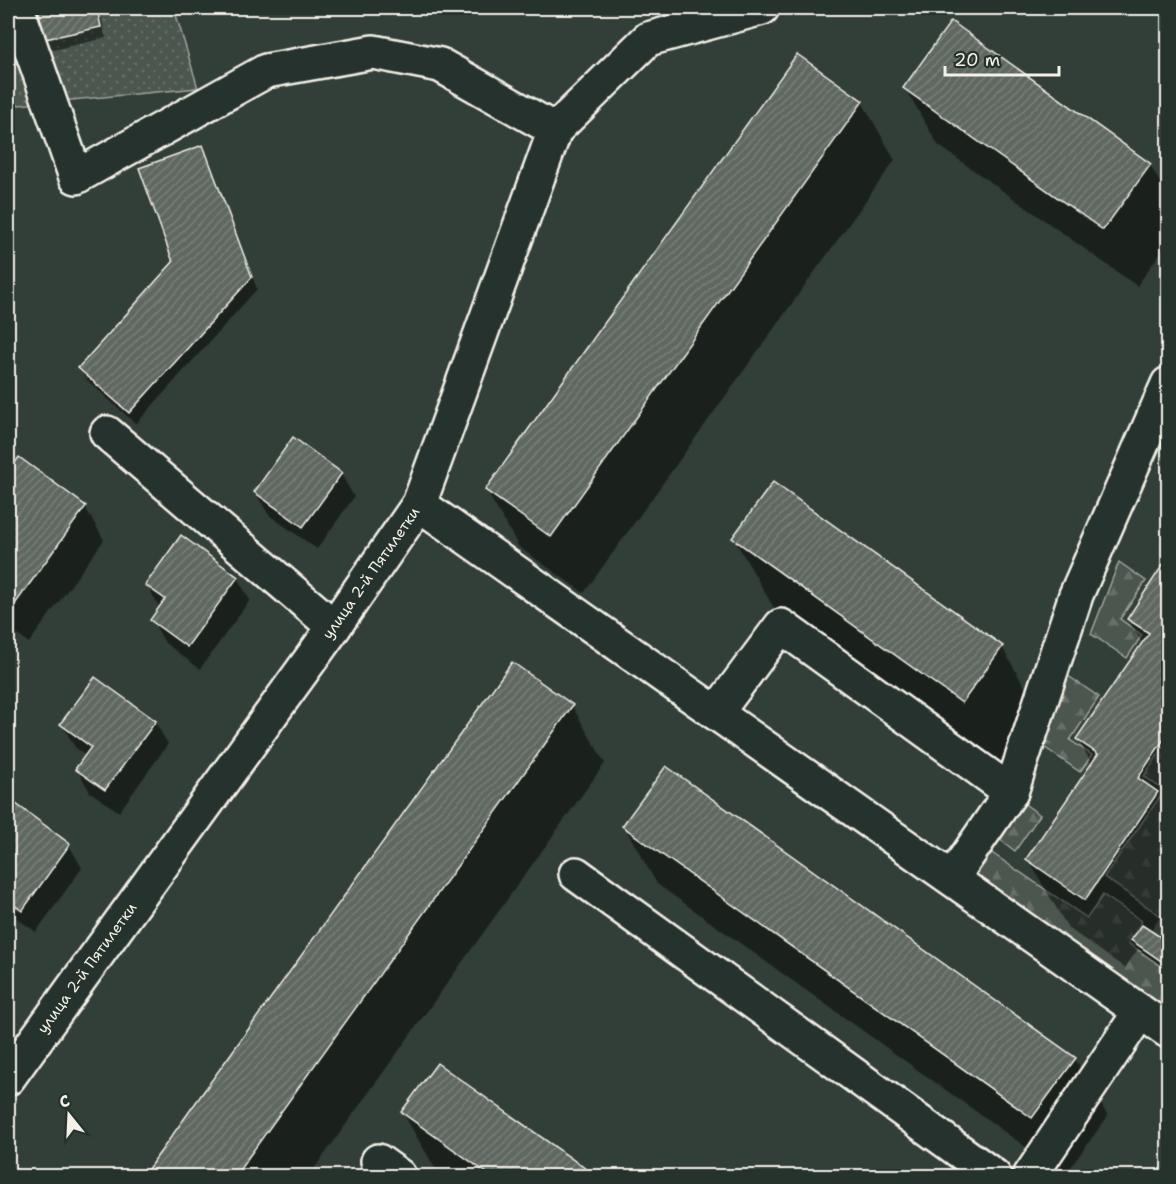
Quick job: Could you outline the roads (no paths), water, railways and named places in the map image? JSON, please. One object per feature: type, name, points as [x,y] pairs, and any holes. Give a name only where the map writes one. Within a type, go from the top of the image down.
[{"type":"street","points":[[17,8],[76,177],[266,71],[373,52],[440,65],[555,130]]},
{"type":"street","name":"улица 2-й Пятилетки","points":[[8,1078],[334,627],[419,504],[555,130],[648,39],[762,8]]},
{"type":"street","points":[[952,878],[1011,792],[1076,596],[1168,384]]},
{"type":"street","points":[[107,433],[334,627]]},
{"type":"street","points":[[419,504],[1168,1031]]},
{"type":"street","points":[[716,713],[781,626],[1011,792]]},
{"type":"street","points":[[576,874],[994,1176]]},
{"type":"street","points":[[1030,1176],[1140,1012]]}]
